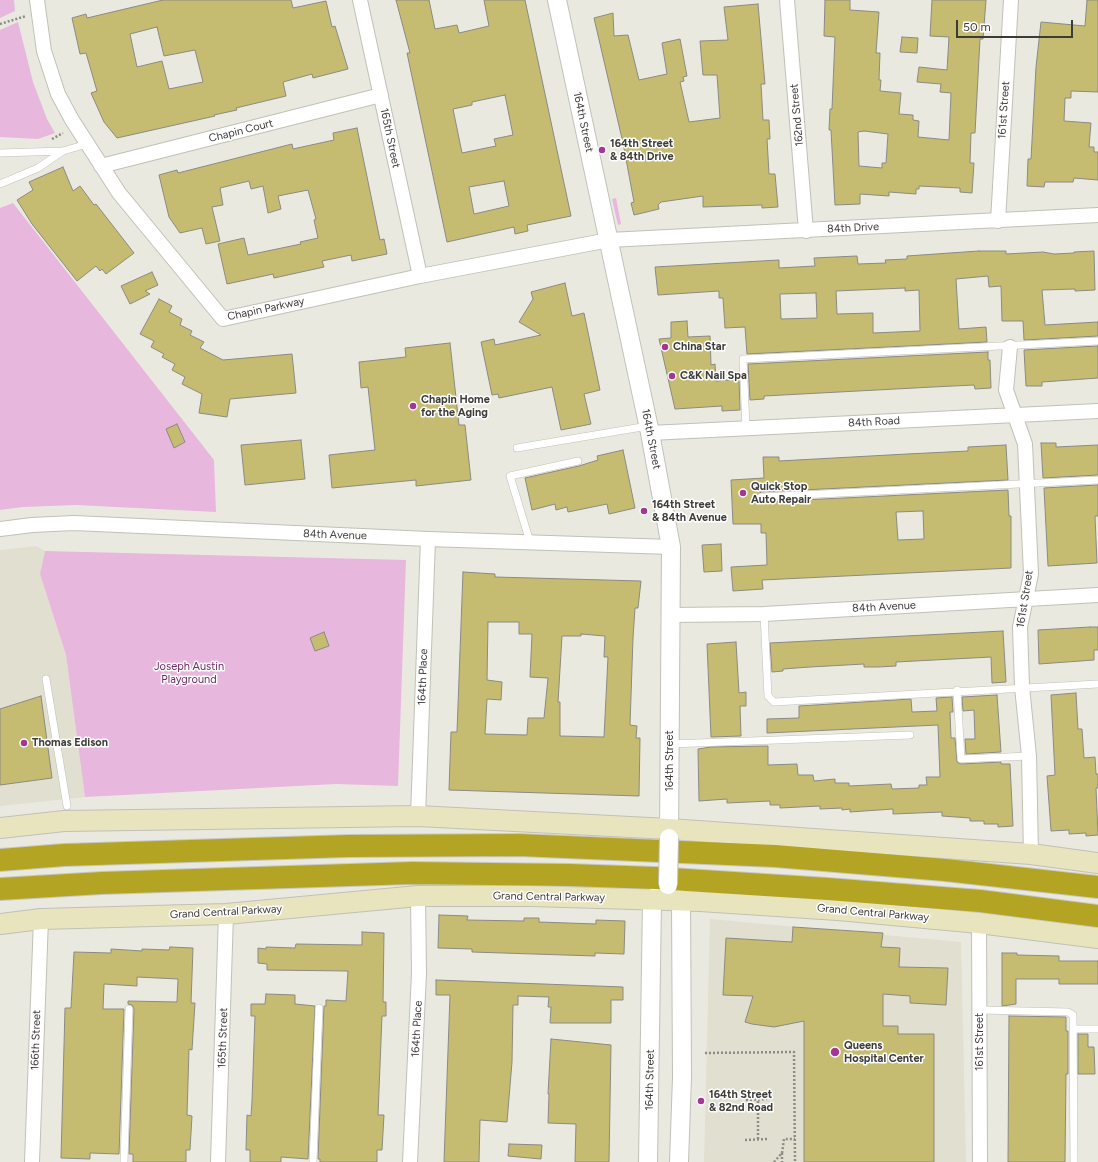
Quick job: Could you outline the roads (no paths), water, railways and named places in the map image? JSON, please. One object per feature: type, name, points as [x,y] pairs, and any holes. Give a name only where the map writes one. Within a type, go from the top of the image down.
[{"type":"highway","points":[[0,860],[64,855],[348,846],[432,844],[519,846],[775,856],[944,870],[1098,887]]},
{"type":"highway","name":"Grand Central Parkway","points":[[0,889],[102,882],[412,873],[569,875],[671,879],[828,889],[980,901],[1098,916]]},
{"type":"main road","points":[[0,828],[64,821],[418,816],[669,833],[1031,854],[1098,863]]},
{"type":"main road","name":"Grand Central Parkway","points":[[0,924],[40,919],[226,914],[418,896],[531,896],[681,901],[838,910],[979,923],[1098,938]]},
{"type":"street","name":"Chapin Parkway","points":[[36,0],[44,51],[58,94],[72,120],[119,193],[223,319],[420,276],[609,240]]},
{"type":"street","name":"165th Street","points":[[360,0],[420,276]]},
{"type":"street","name":"164th Street","points":[[557,0],[649,429],[671,547],[668,885]]},
{"type":"street","name":"162nd Street","points":[[787,0],[806,231]]},
{"type":"street","name":"161st Street","points":[[998,221],[1011,0]]},
{"type":"street","name":"Chapin Court","points":[[101,166],[381,95]]},
{"type":"street","name":"84th Drive","points":[[609,240],[1098,215]]},
{"type":"street","name":"161st Street","points":[[1010,347],[1006,390],[1025,444],[1031,574],[1020,627],[1022,687],[1028,756],[1031,854]]},
{"type":"street","name":"84th Road","points":[[649,429],[746,428],[1098,411]]},
{"type":"street","name":"84th Avenue","points":[[0,529],[32,525],[74,523],[428,539],[671,547]]},
{"type":"street","name":"164th Place","points":[[418,816],[428,539]]},
{"type":"street","name":"84th Avenue","points":[[671,615],[764,614],[1098,595]]},
{"type":"street","points":[[652,900],[668,885],[681,901],[682,1077],[680,1162]]},
{"type":"street","name":"164th Place","points":[[410,1162],[419,973],[418,896]]},
{"type":"street","name":"164th Street","points":[[648,1162],[652,900]]},
{"type":"street","name":"165th Street","points":[[218,1162],[226,914]]},
{"type":"street","name":"166th Street","points":[[32,1162],[40,919]]},
{"type":"street","name":"161st Street","points":[[979,923],[980,1162]]},
{"type":"lane","points":[[0,153],[63,151],[88,144]]},
{"type":"lane","points":[[0,184],[38,168],[63,151]]},
{"type":"lane","points":[[746,428],[743,360],[1010,347],[1098,341]]},
{"type":"lane","points":[[517,448],[649,429]]},
{"type":"lane","points":[[530,542],[510,476],[578,461]]},
{"type":"lane","points":[[761,496],[1098,480]]},
{"type":"lane","points":[[764,614],[768,696],[774,702],[958,690],[1098,684]]},
{"type":"lane","points":[[46,679],[67,806]]},
{"type":"lane","points":[[958,690],[961,759],[1028,756]]},
{"type":"lane","points":[[670,744],[910,735]]},
{"type":"lane","points":[[313,1162],[319,1008]]},
{"type":"lane","points":[[124,1162],[129,1009]]},
{"type":"lane","points":[[980,1010],[1068,1012],[1074,1015],[1074,1162]]},
{"type":"lane","points":[[1073,1029],[1098,1029]]},
{"type":"place","name":"164th Street & 84th Drive","points":[[602,150]]},
{"type":"place","name":"China Star","points":[[665,347]]},
{"type":"place","name":"C&K Nail Spa","points":[[672,376]]},
{"type":"place","name":"Chapin Home for the Aging","points":[[413,406]]},
{"type":"place","name":"Quick Stop Auto Repair","points":[[743,493]]},
{"type":"place","name":"164th Street & 84th Avenue","points":[[644,511]]},
{"type":"place","name":"Thomas Edison","points":[[24,743]]},
{"type":"place","name":"Queens Hospital Center","points":[[835,1052]]},
{"type":"place","name":"164th Street & 82nd Road","points":[[701,1101]]},
{"type":"park label","name":"Joseph Austin Playground","points":[[189,673]]}]
